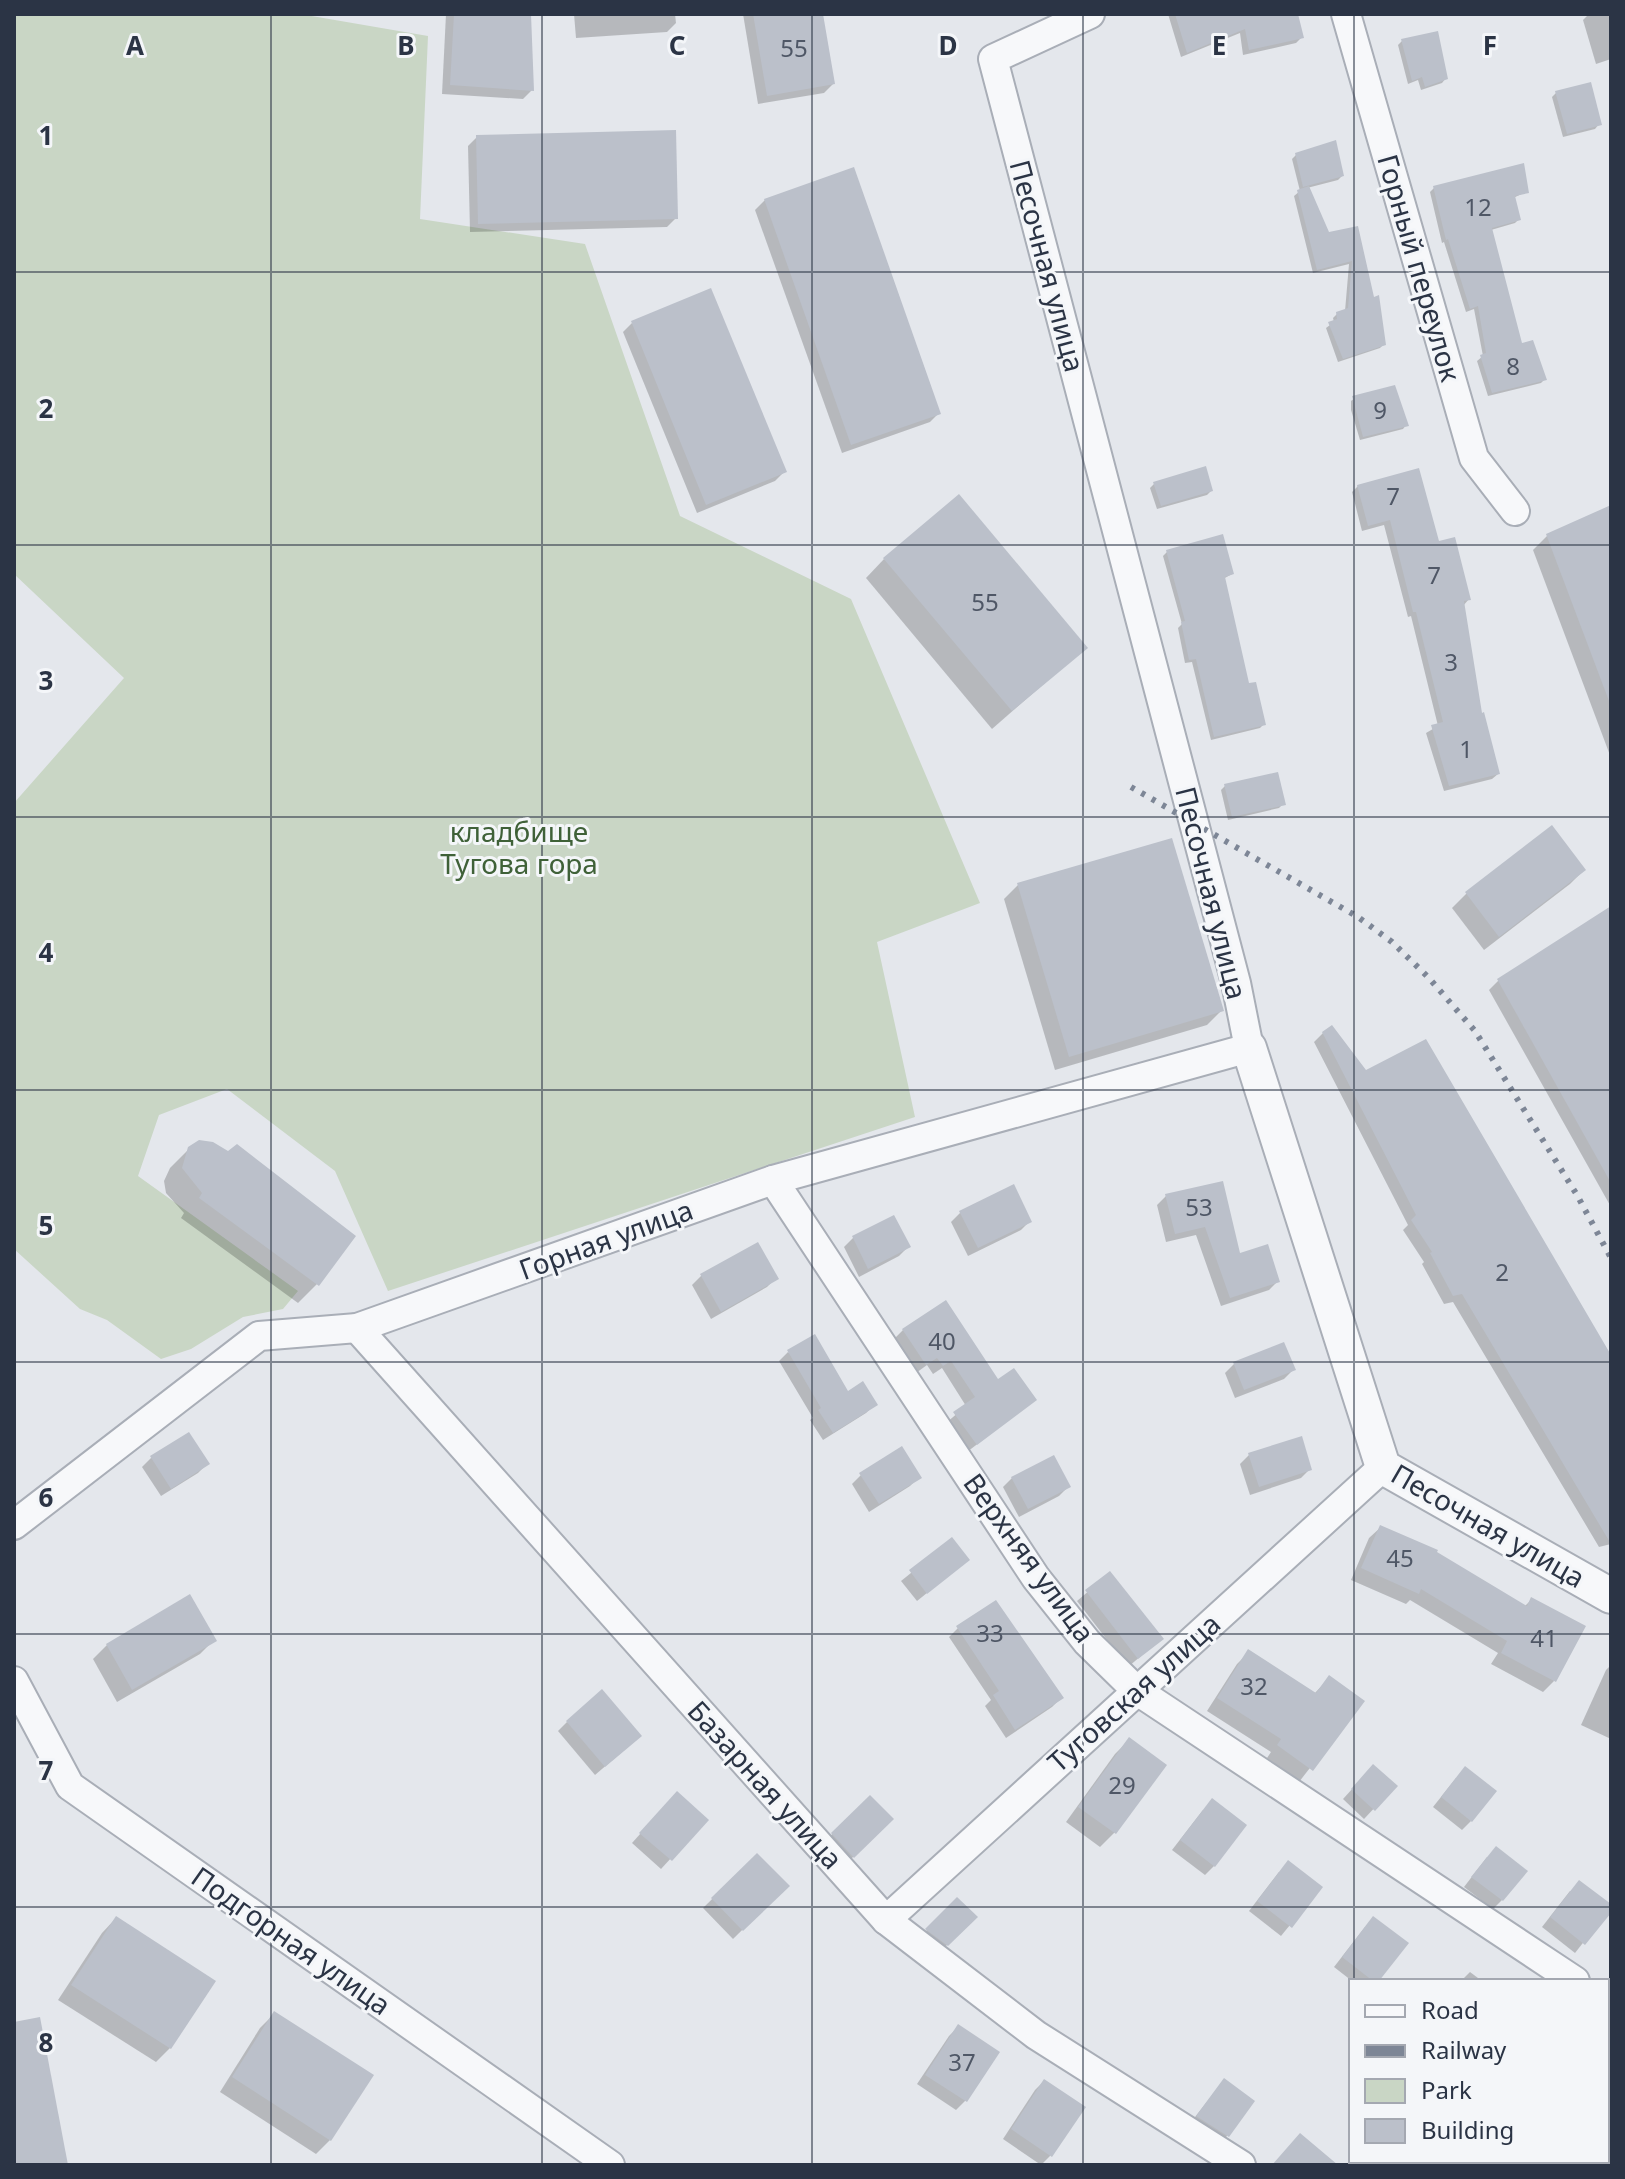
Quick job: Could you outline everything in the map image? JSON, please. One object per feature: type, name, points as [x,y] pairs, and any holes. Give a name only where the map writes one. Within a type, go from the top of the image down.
[{"type":"street","name":"Песочная улица","points":[[1090,14],[993,59],[1236,983],[1249,1048],[1383,1467],[1611,1596]]},
{"type":"street","name":"Горный переулок","points":[[1346,14],[1474,458],[1515,511]]},
{"type":"street","name":"Горная улица","points":[[14,1525],[259,1336],[357,1328],[773,1180],[1249,1048]]},
{"type":"street","name":"Верхняя улица","points":[[773,1180],[1036,1578],[1087,1642],[1136,1690],[1572,1979]]},
{"type":"street","name":"Базарная улица","points":[[357,1328],[886,1920],[1036,2035],[1241,2165]]},
{"type":"street","name":"Туговская улица","points":[[886,1920],[1383,1467]]},
{"type":"street","name":"Подгорная улица","points":[[14,1681],[70,1786],[605,2164]]},
{"type":"green space","name":"кладбище Тугова гора","points":[[14,14],[300,14],[428,36],[420,219],[585,244],[680,516],[851,599],[980,903],[877,942],[915,1117],[388,1291],[335,1171],[227,1089],[159,1115],[138,1176],[298,1291],[283,1309],[243,1317],[191,1349],[161,1359],[107,1320],[80,1309],[14,1249],[14,803],[124,678],[14,574]]},
{"type":"building","points":[[454,14],[531,14],[534,91],[450,85]]},
{"type":"building","points":[[753,14],[823,14],[835,84],[767,96]]},
{"type":"building","points":[[1175,14],[1298,14],[1304,38],[1249,50],[1245,29],[1187,53]]},
{"type":"building","points":[[1438,31],[1448,79],[1425,87],[1422,77],[1412,81],[1401,39]]},
{"type":"building","points":[[1591,82],[1602,125],[1567,134],[1555,91]]},
{"type":"building","points":[[676,130],[678,219],[478,224],[476,135]]},
{"type":"building","points":[[1336,140],[1344,176],[1303,187],[1295,153]]},
{"type":"building","points":[[1524,163],[1529,193],[1515,196],[1521,220],[1492,228],[1522,343],[1533,340],[1547,380],[1492,393],[1480,355],[1486,353],[1478,306],[1470,309],[1446,240],[1433,186]]},
{"type":"building","points":[[854,167],[941,414],[851,445],[764,199]]},
{"type":"building","points":[[1309,186],[1329,232],[1358,226],[1374,297],[1379,295],[1386,345],[1343,359],[1328,322],[1337,319],[1336,312],[1348,308],[1352,261],[1317,270],[1297,190]]},
{"type":"building","points":[[711,288],[787,472],[706,505],[631,321]]},
{"type":"building","points":[[1395,385],[1409,426],[1363,437],[1352,396]]},
{"type":"building","points":[[1206,466],[1213,491],[1161,506],[1153,482]]},
{"type":"building","points":[[1419,468],[1439,541],[1455,537],[1471,600],[1464,601],[1482,713],[1500,774],[1449,786],[1431,725],[1443,722],[1390,520],[1368,526],[1357,485]]},
{"type":"building","points":[[959,494],[1088,648],[1012,711],[883,558]]},
{"type":"building","points":[[1611,505],[1611,701],[1609,701],[1546,534]]},
{"type":"building","points":[[1223,534],[1234,574],[1225,577],[1249,683],[1256,682],[1266,725],[1214,737],[1196,659],[1189,660],[1181,622],[1185,621],[1166,550]]},
{"type":"building","points":[[1278,772],[1286,805],[1232,817],[1224,784]]},
{"type":"building","points":[[1552,825],[1586,870],[1499,937],[1465,892]]},
{"type":"building","points":[[1172,838],[1224,1011],[1069,1057],[1017,883]]},
{"type":"building","points":[[1611,906],[1611,1183],[1497,979]]},
{"type":"building","points":[[1332,1025],[1366,1070],[1426,1039],[1611,1355],[1611,1544],[1462,1294],[1453,1296],[1432,1252],[1411,1220],[1416,1215],[1322,1032]]},
{"type":"building","points":[[199,1140],[213,1142],[228,1151],[237,1144],[356,1236],[319,1286],[199,1198],[202,1193],[182,1168],[188,1147]]},
{"type":"building","points":[[1223,1181],[1240,1253],[1268,1244],[1280,1282],[1230,1298],[1205,1227],[1175,1234],[1165,1194]]},
{"type":"building","points":[[1014,1184],[1032,1222],[978,1248],[959,1211]]},
{"type":"building","points":[[894,1215],[911,1247],[868,1269],[852,1236]]},
{"type":"building","points":[[758,1242],[779,1279],[721,1312],[700,1274]]},
{"type":"building","points":[[946,1300],[998,1379],[1014,1368],[1037,1400],[977,1445],[953,1412],[975,1397],[951,1361],[943,1366],[937,1358],[926,1365],[902,1329]]},
{"type":"building","points":[[815,1334],[848,1391],[863,1381],[878,1405],[833,1433],[787,1350]]},
{"type":"building","points":[[1284,1342],[1296,1370],[1244,1390],[1233,1362]]},
{"type":"building","points":[[189,1432],[210,1464],[171,1489],[150,1456]]},
{"type":"building","points":[[1302,1436],[1312,1470],[1259,1487],[1248,1453]]},
{"type":"building","points":[[902,1446],[922,1478],[879,1504],[859,1473]]},
{"type":"building","points":[[1054,1455],[1071,1487],[1028,1509],[1011,1477]]},
{"type":"building","points":[[1380,1525],[1438,1550],[1527,1606],[1531,1597],[1586,1626],[1556,1682],[1501,1653],[1507,1641],[1421,1589],[1419,1594],[1361,1568]]},
{"type":"building","points":[[952,1537],[970,1560],[927,1594],[909,1570]]},
{"type":"building","points":[[1110,1571],[1164,1639],[1138,1659],[1085,1590]]},
{"type":"building","points":[[190,1594],[217,1641],[132,1690],[106,1644]]},
{"type":"building","points":[[996,1600],[1064,1698],[1015,1730],[993,1695],[999,1691],[956,1626]]},
{"type":"building","points":[[1248,1649],[1316,1693],[1329,1675],[1365,1701],[1313,1771],[1277,1745],[1281,1739],[1217,1698]]},
{"type":"building","points":[[602,1689],[642,1736],[605,1767],[566,1721]]},
{"type":"building","points":[[1129,1737],[1167,1765],[1116,1834],[1078,1807]]},
{"type":"building","points":[[1373,1764],[1398,1786],[1375,1811],[1351,1789]]},
{"type":"building","points":[[1465,1766],[1497,1791],[1472,1822],[1441,1797]]},
{"type":"building","points":[[677,1791],[709,1820],[672,1861],[639,1833]]},
{"type":"building","points":[[870,1795],[894,1819],[854,1858],[831,1833]]},
{"type":"building","points":[[1212,1798],[1247,1825],[1215,1867],[1180,1840]]},
{"type":"building","points":[[1496,1846],[1528,1871],[1503,1901],[1471,1877]]},
{"type":"building","points":[[757,1853],[790,1886],[743,1931],[711,1898]]},
{"type":"building","points":[[1288,1860],[1323,1887],[1292,1928],[1257,1901]]},
{"type":"building","points":[[1579,1880],[1611,1904],[1611,1913],[1585,1945],[1550,1917]]},
{"type":"building","points":[[957,1897],[978,1917],[948,1946],[925,1929]]},
{"type":"building","points":[[116,1916],[216,1981],[171,2049],[71,1985]]},
{"type":"building","points":[[1373,1916],[1409,1943],[1381,1979],[1370,1979],[1342,1957]]},
{"type":"building","points":[[274,2011],[374,2075],[331,2141],[232,2077]]},
{"type":"building","points":[[40,2017],[68,2165],[14,2165],[14,2022]]},
{"type":"building","points":[[958,2024],[1000,2052],[967,2102],[925,2075]]},
{"type":"building","points":[[1224,2078],[1255,2101],[1229,2137],[1196,2116]]},
{"type":"building","points":[[1044,2079],[1086,2107],[1052,2157],[1011,2129]]},
{"type":"building","points":[[1300,2133],[1338,2165],[1272,2165]]},
{"type":"railway","points":[[1131,787],[1358,917],[1392,942],[1428,977],[1475,1031],[1577,1195],[1611,1258]]}]
